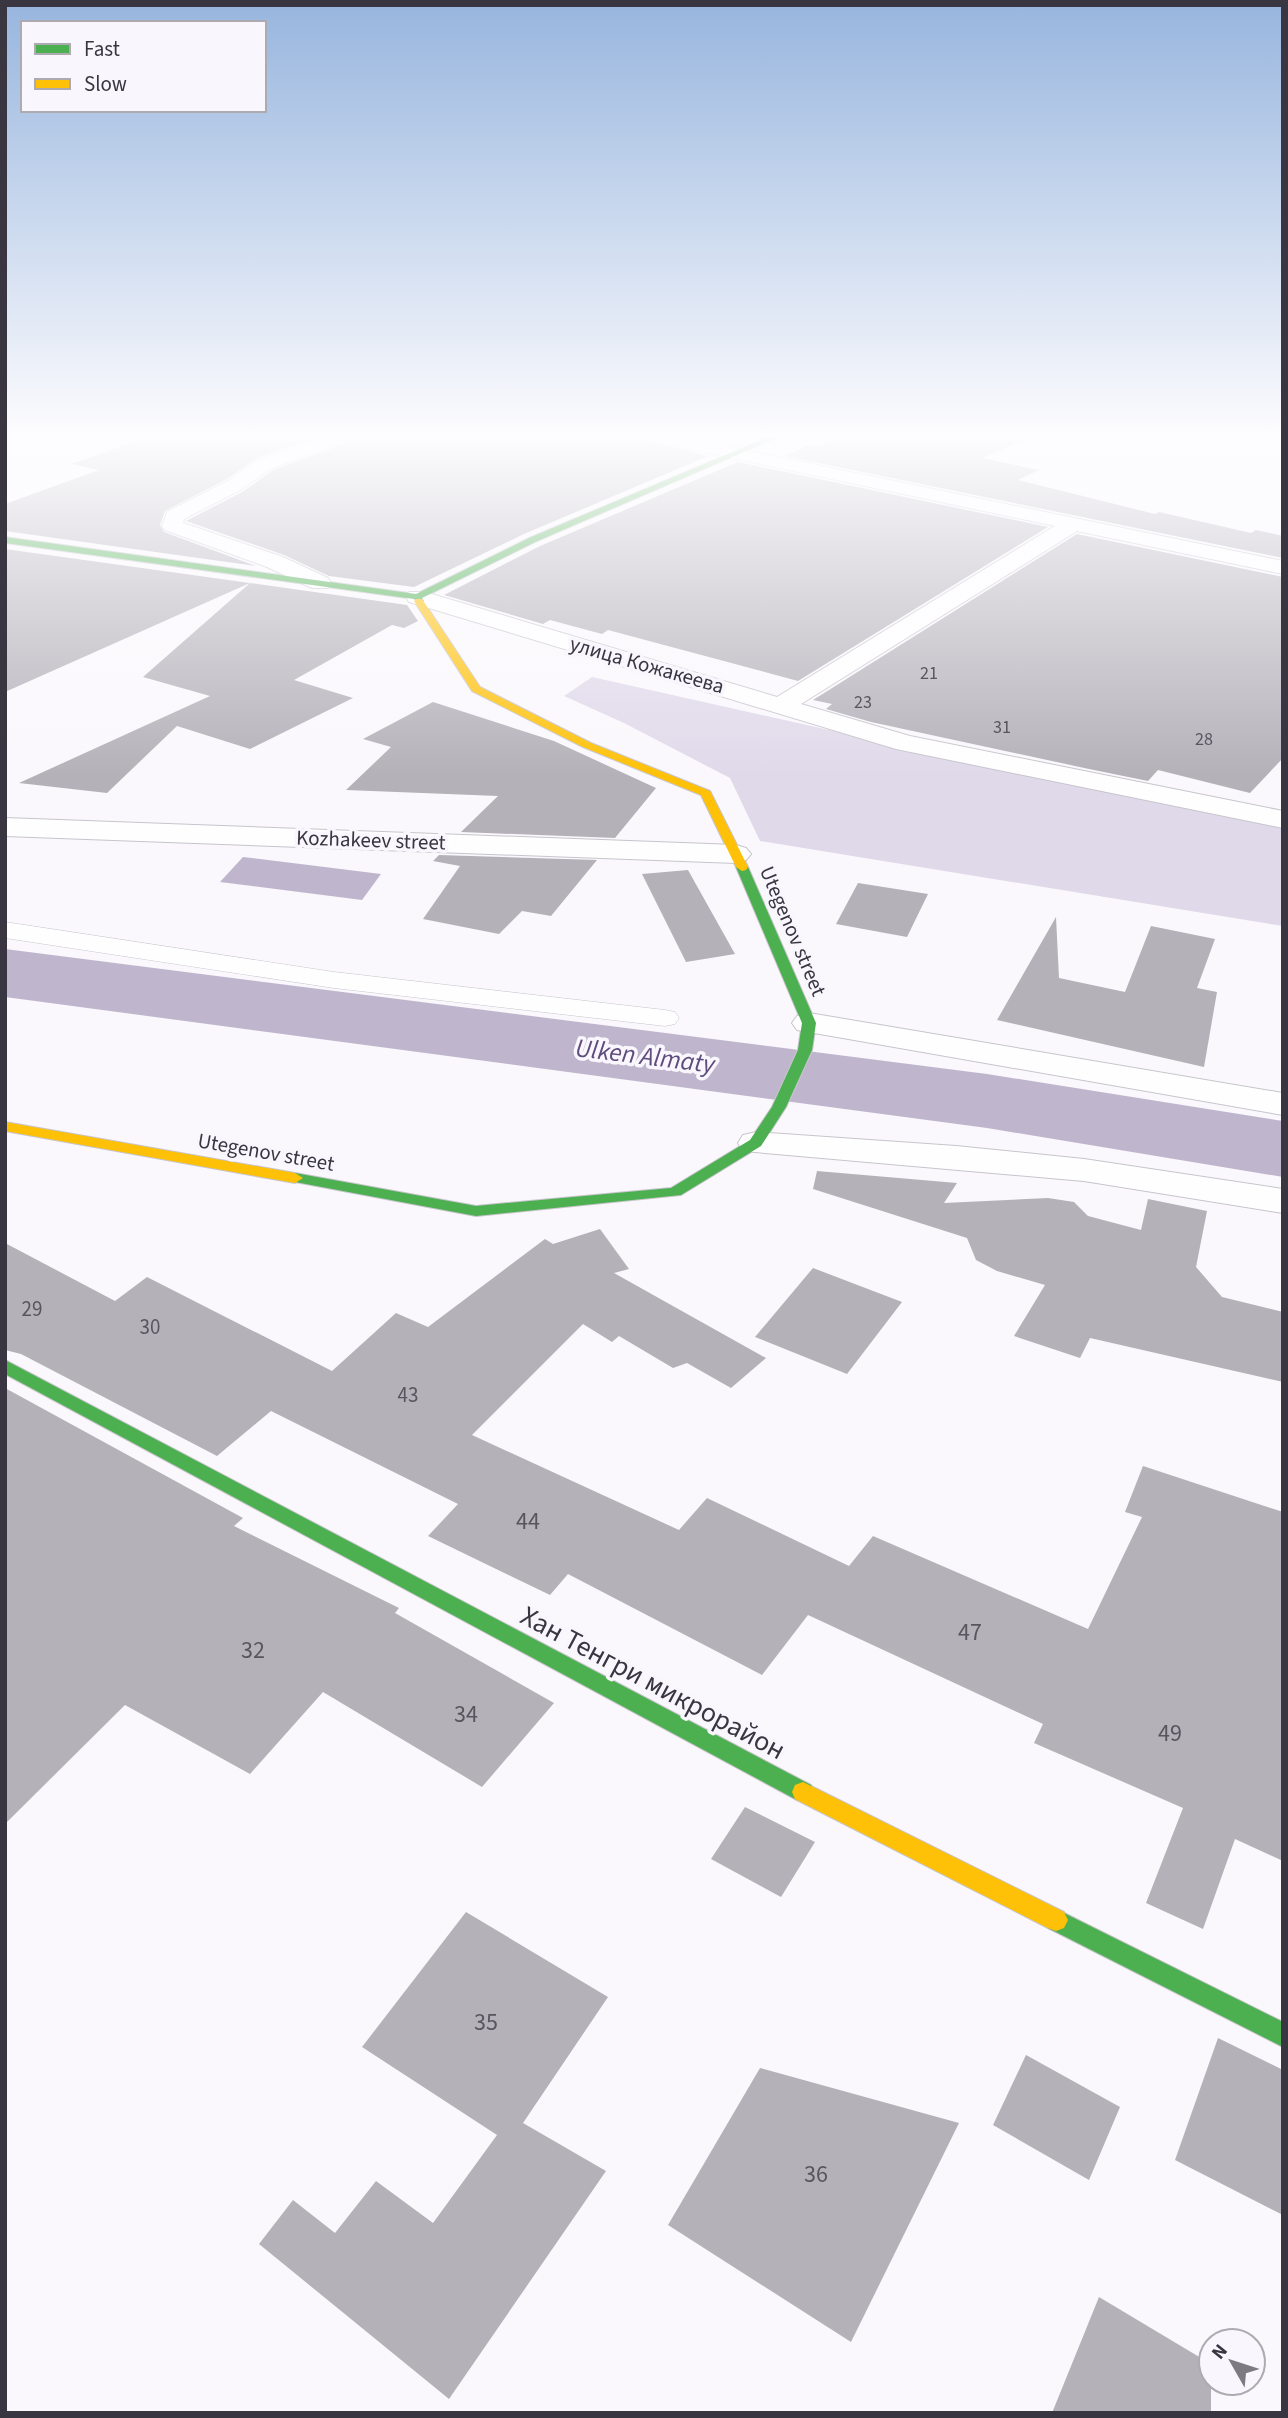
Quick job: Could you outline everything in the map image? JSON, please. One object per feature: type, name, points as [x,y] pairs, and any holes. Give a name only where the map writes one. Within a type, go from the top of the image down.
[{"type":"street","name":"улица Кожакеева","points":[[84,551],[416,597],[905,743],[1237,811],[1279,807]]},
{"type":"street","points":[[243,551],[320,583]]},
{"type":"street","points":[[416,597],[510,551]]},
{"type":"street","points":[[781,705],[1030,551]]},
{"type":"street","points":[[1199,551],[1283,568]]},
{"type":"street","name":"Utegenov street","points":[[5,1126],[476,1211],[675,1192],[756,1143],[779,1107],[807,1037],[736,854],[706,793],[587,745],[476,689],[416,597]]},
{"type":"street","name":"Kozhakeev street","points":[[5,827],[736,854]]},
{"type":"street","points":[[807,1037],[1283,1104]]},
{"type":"street","points":[[756,1143],[956,1157],[1084,1170],[1283,1201]]},
{"type":"street","name":"Хан Тенгри микрорайон","points":[[5,1366],[821,1802],[1283,2035]]},
{"type":"lane","points":[[5,930],[253,968],[553,1008],[665,1018]]},
{"type":"shaded area","points":[[592,677],[901,746],[1283,825],[1283,926],[760,841],[730,778],[624,723],[564,696]]},
{"type":"shaded area","points":[[243,857],[381,874],[362,900],[220,882]]},
{"type":"building","points":[[5,551],[250,583],[5,692]]},
{"type":"building","points":[[147,551],[215,551],[256,566]]},
{"type":"building","points":[[272,551],[489,551],[414,587],[329,576]]},
{"type":"building","points":[[531,551],[1009,551],[798,681],[608,630],[602,634],[550,620],[543,624],[444,595]]},
{"type":"building","points":[[1050,551],[1158,551],[1283,577],[1283,758],[1250,793],[1158,770],[1148,781],[1089,769],[871,722],[826,709],[832,704],[813,700]]},
{"type":"building","points":[[1248,551],[1283,551],[1283,558]]},
{"type":"building","points":[[250,583],[407,605],[418,621],[404,628],[392,625],[294,680],[353,698],[250,749],[177,726],[107,793],[19,783],[210,696],[143,677]]},
{"type":"building","points":[[433,702],[554,741],[656,788],[615,838],[461,832],[498,796],[346,790],[391,747],[363,739]]},
{"type":"building","points":[[439,855],[597,860],[551,916],[522,911],[499,934],[423,919],[460,866],[433,861]]},
{"type":"building","points":[[688,870],[735,954],[686,962],[642,874]]},
{"type":"building","points":[[858,883],[928,894],[907,937],[836,924]]},
{"type":"building","points":[[1056,917],[1059,978],[1125,992],[1151,926],[1215,939],[1197,988],[1217,992],[1204,1067],[997,1020]]},
{"type":"building","points":[[817,1171],[957,1183],[944,1203],[1048,1198],[1074,1202],[1088,1216],[1141,1230],[1148,1199],[1207,1211],[1196,1267],[1222,1297],[1283,1312],[1283,1382],[1090,1338],[1080,1358],[1014,1336],[1045,1285],[997,1271],[976,1260],[967,1238],[813,1189]]},
{"type":"building","points":[[600,1229],[629,1269],[614,1273],[766,1358],[731,1388],[687,1363],[673,1368],[619,1336],[612,1342],[583,1324],[472,1435],[679,1530],[707,1498],[849,1566],[873,1536],[1088,1629],[1142,1517],[1125,1512],[1143,1466],[1283,1512],[1283,1861],[1235,1839],[1203,1929],[1146,1903],[1183,1808],[1034,1743],[1043,1724],[808,1615],[762,1675],[568,1574],[550,1595],[428,1536],[458,1504],[271,1411],[217,1456],[21,1354],[5,1350],[5,1243],[115,1301],[147,1277],[332,1371],[396,1313],[428,1327],[545,1239],[553,1244]]},
{"type":"building","points":[[813,1268],[902,1302],[847,1374],[755,1337]]},
{"type":"building","points":[[5,1388],[243,1518],[234,1526],[399,1608],[395,1613],[554,1703],[482,1787],[323,1692],[250,1774],[125,1705],[5,1824]]},
{"type":"building","points":[[745,1807],[815,1842],[781,1897],[711,1859]]},
{"type":"building","points":[[466,1912],[608,1997],[523,2123],[606,2171],[449,2399],[259,2244],[293,2200],[335,2233],[376,2181],[433,2223],[497,2135],[362,2047]]},
{"type":"building","points":[[1218,2038],[1283,2070],[1283,2215],[1175,2160]]},
{"type":"building","points":[[1026,2055],[1120,2107],[1089,2180],[993,2125]]},
{"type":"building","points":[[760,2068],[959,2123],[851,2342],[668,2225]]},
{"type":"building","points":[[1099,2297],[1197,2356],[1197,2397],[1211,2397],[1211,2413],[1052,2413]]},
{"type":"waterway","name":"Ulken Almaty","points":[[5,973],[987,1101],[1283,1149]]},
{"type":"traffic: fast","points":[[83,551],[417,597]]},
{"type":"traffic: fast","points":[[419,601],[417,597],[510,551]]},
{"type":"traffic: fast","points":[[295,1178],[476,1211],[675,1192],[756,1143],[779,1107],[805,1050],[809,1023],[742,867]]},
{"type":"traffic: fast","points":[[5,1366],[803,1792]]},
{"type":"traffic: fast","points":[[1056,1920],[1283,2035]]},
{"type":"traffic: slow","points":[[419,601],[476,689],[587,745],[706,793],[742,867]]},
{"type":"traffic: slow","points":[[5,1126],[295,1178]]},
{"type":"traffic: slow","points":[[803,1792],[1056,1920]]}]
